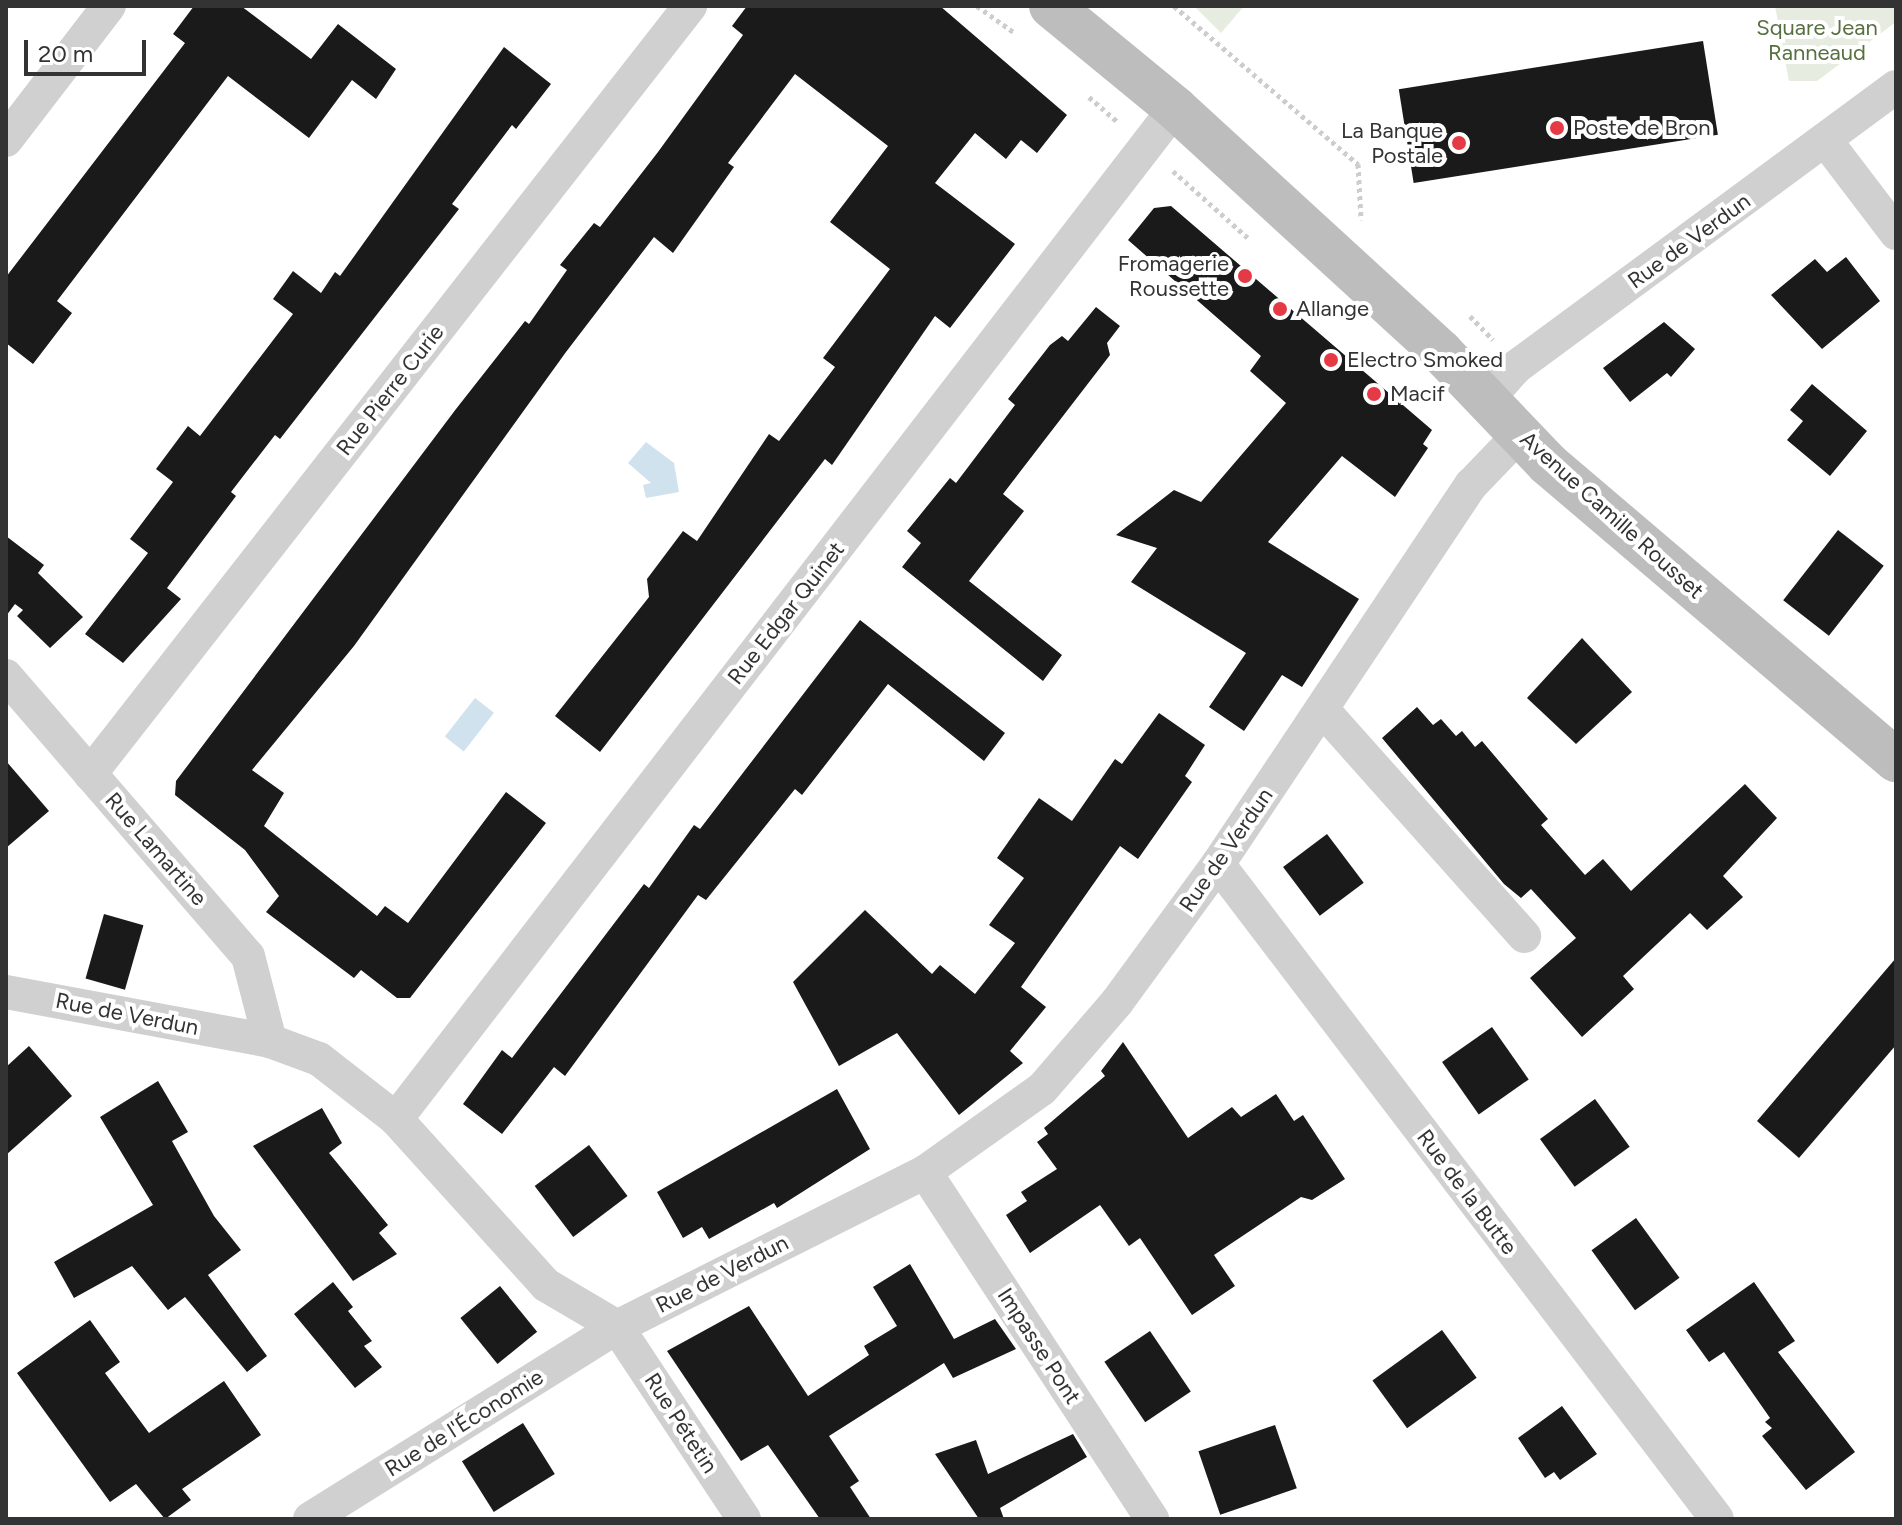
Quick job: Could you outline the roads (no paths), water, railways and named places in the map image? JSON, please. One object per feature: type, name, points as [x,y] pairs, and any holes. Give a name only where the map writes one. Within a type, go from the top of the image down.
[{"type":"street","points":[[6,140],[109,6]]},
{"type":"street","name":"Rue Pierre Curie","points":[[90,774],[690,6]]},
{"type":"street","name":"Avenue Camille Rousset","points":[[1051,6],[1175,108],[1520,434],[1896,760]]},
{"type":"street","name":"Rue de Verdun","points":[[1487,400],[1516,367],[1896,87]]},
{"type":"street","name":"Rue Edgar Quinet","points":[[396,1119],[1175,108]]},
{"type":"street","points":[[1826,141],[1896,233]]},
{"type":"street","name":"Rue de Verdun","points":[[6,992],[270,1041],[319,1059],[396,1119],[546,1285],[617,1327],[925,1172],[1042,1089],[1117,1002],[1218,864],[1471,485],[1520,434]]},
{"type":"street","name":"Rue Lamartine","points":[[6,676],[248,956],[270,1041]]},
{"type":"street","points":[[1322,709],[1524,936]]},
{"type":"street","name":"Rue de la Butte","points":[[1218,864],[1717,1519]]},
{"type":"street","name":"Impasse Pont","points":[[925,1172],[1152,1519]]},
{"type":"street","name":"Rue de l'Économie","points":[[310,1519],[617,1327]]},
{"type":"street","name":"Rue Pétetin","points":[[617,1327],[744,1519]]},
{"type":"water","points":[[646,442],[674,463],[679,492],[646,498],[643,485],[651,483],[628,463]]},
{"type":"water","points":[[475,698],[494,713],[464,751],[445,737]]},
{"type":"place","name":"Poste de Bron","points":[[1557,128]]},
{"type":"place","name":"La Banque Postale","points":[[1459,143]]},
{"type":"place","name":"Fromagerie Roussette","points":[[1245,276]]},
{"type":"place","name":"Allange","points":[[1280,309]]},
{"type":"place","name":"Electro Smoked","points":[[1331,360]]},
{"type":"place","name":"Macif","points":[[1374,394]]},
{"type":"park label","name":"Square Jean Ranneaud","points":[[1817,40]]}]
